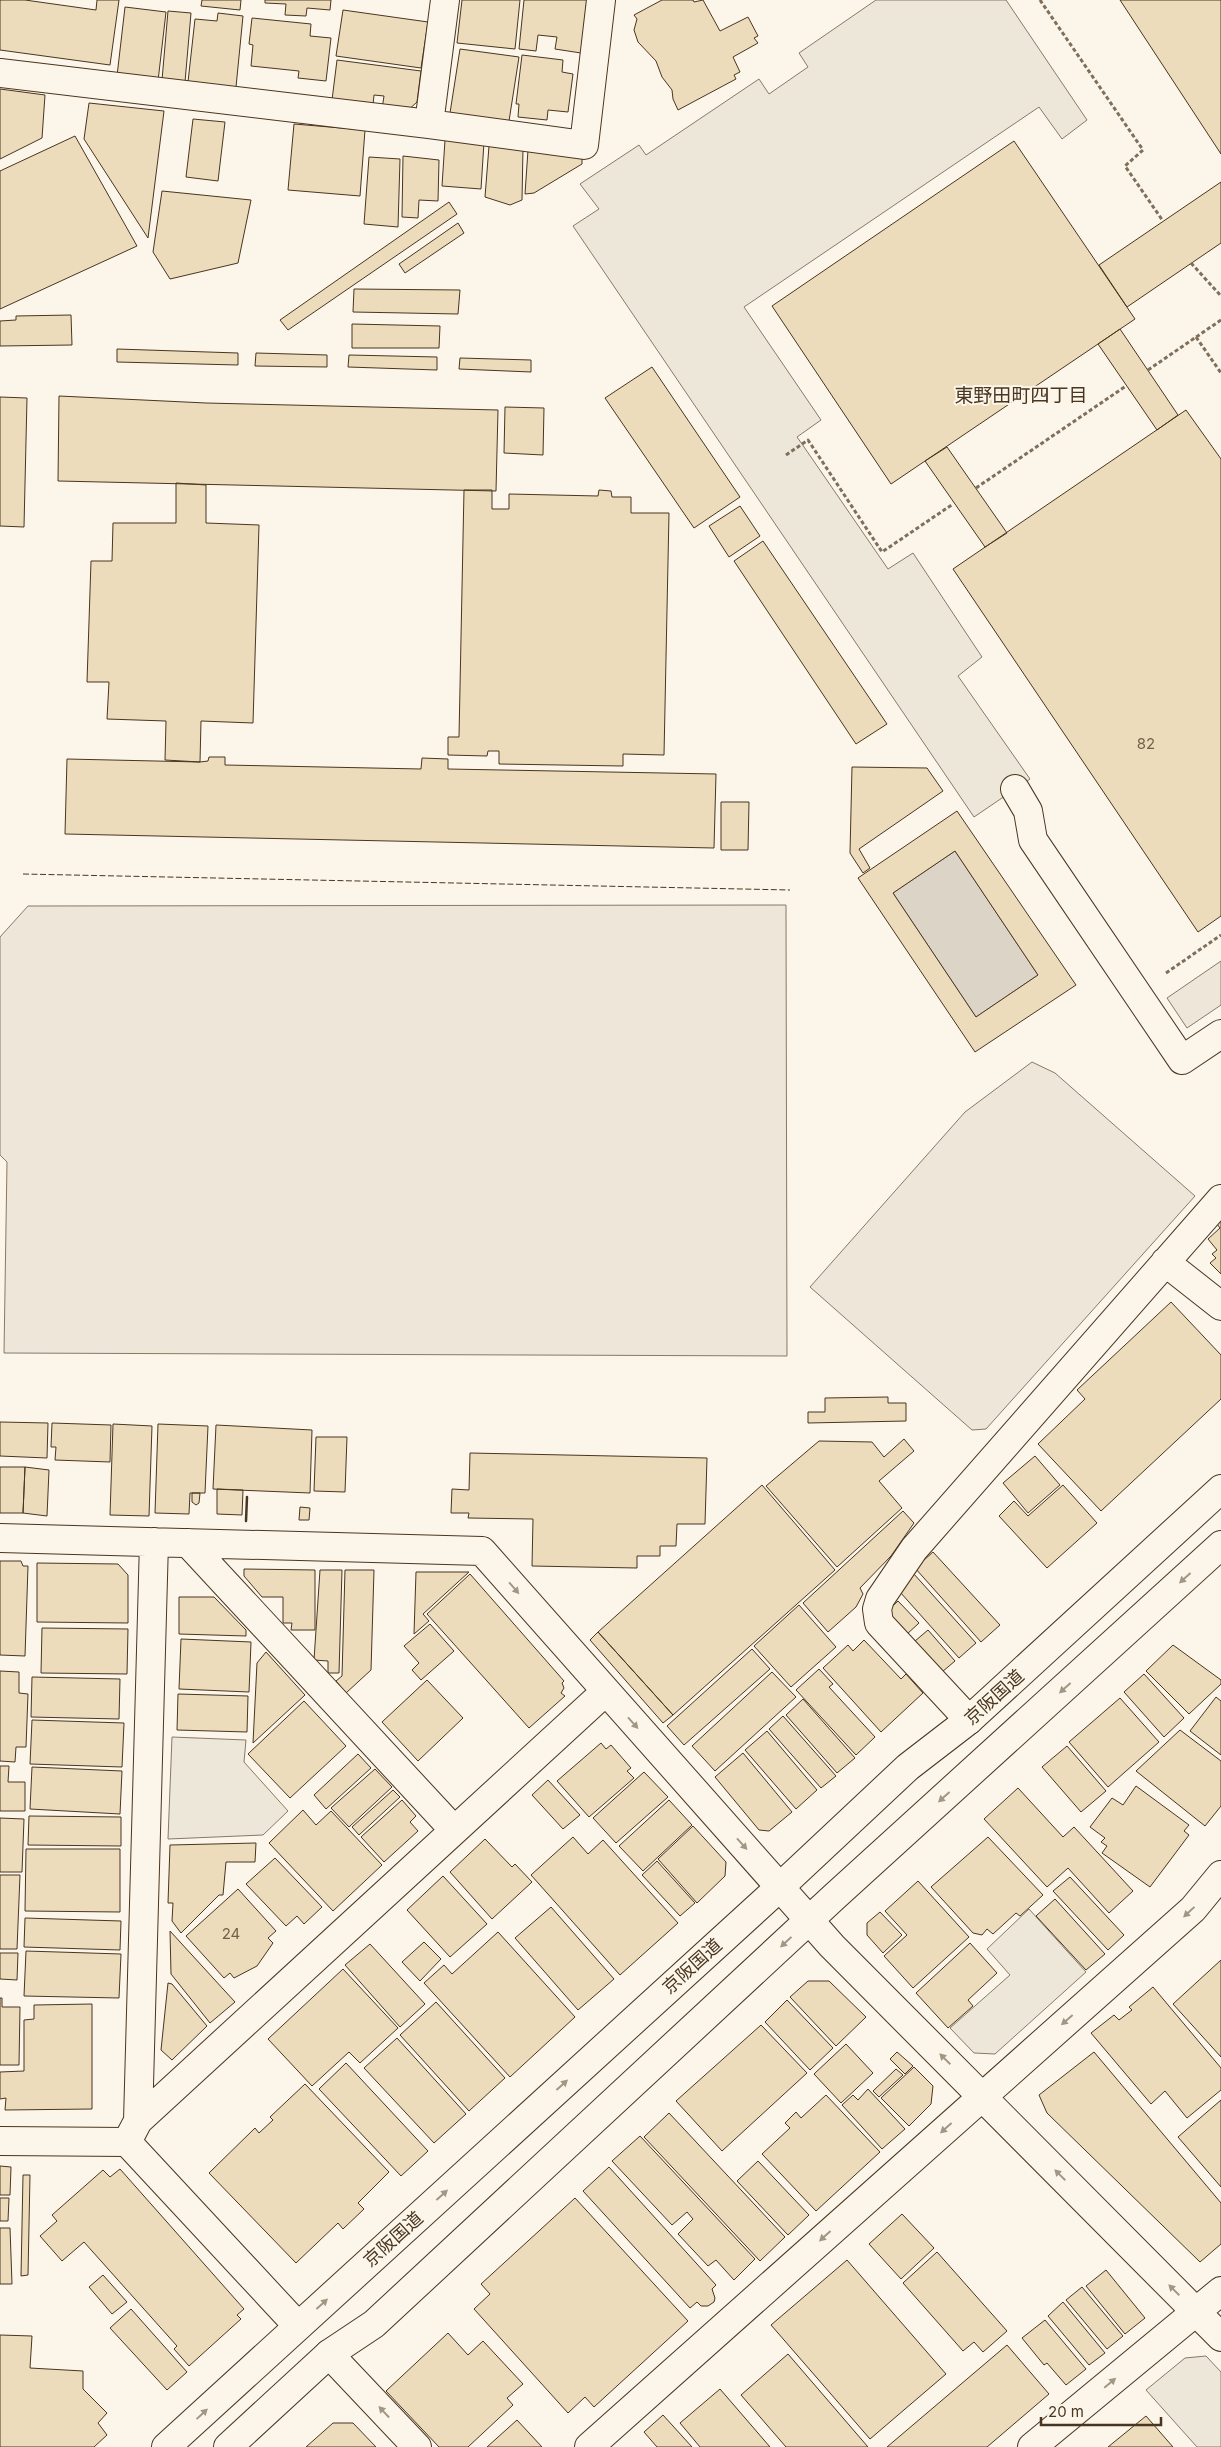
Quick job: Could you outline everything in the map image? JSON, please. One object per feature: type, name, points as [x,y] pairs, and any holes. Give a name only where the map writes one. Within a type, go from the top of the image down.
[{"type":"main road","points":[[429,124],[445,0]]},
{"type":"main road","points":[[0,74],[429,124],[584,145],[602,0]]},
{"type":"main road","points":[[1015,789],[1028,811],[1033,840],[1182,1060],[1221,1034]]},
{"type":"main road","points":[[969,1720],[879,1623],[877,1609],[880,1599],[914,1549],[1221,1199]]},
{"type":"main road","points":[[1165,1262],[1221,1306]]},
{"type":"main road","name":"京阪国道","points":[[166,2447],[780,1887],[908,1766],[969,1720],[1221,1489]]},
{"type":"main road","points":[[0,1538],[482,1551],[809,1920],[1221,2337]]},
{"type":"main road","points":[[154,1542],[133,2132],[298,2326]]},
{"type":"main road","points":[[188,1543],[454,1830]]},
{"type":"main road","points":[[228,2447],[329,2354],[374,2324],[809,1920],[1221,1545]]},
{"type":"main road","points":[[0,2141],[133,2132],[454,1830],[605,1692]]},
{"type":"main road","points":[[589,2447],[1193,1909],[1221,1876]]},
{"type":"main road","points":[[1032,2447],[1221,2291]]},
{"type":"main road","points":[[329,2354],[417,2447]]},
{"type":"path","points":[[1040,0],[1143,150],[1125,166],[1163,221]]},
{"type":"path","points":[[1192,263],[1221,296]]},
{"type":"path","points":[[1148,370],[1221,320]]},
{"type":"path","points":[[1196,337],[1221,373]]},
{"type":"path","points":[[976,488],[1126,386]]},
{"type":"path","points":[[786,455],[808,440],[882,552],[953,504]]},
{"type":"path","points":[[1136,992],[1221,935]]},
{"type":"shaded area","points":[[876,0],[1006,0],[1087,120],[1062,139],[1039,107],[744,307],[821,420],[797,437],[888,569],[913,553],[982,657],[958,676],[1030,779],[974,817],[573,226],[599,209],[580,184],[639,145],[646,155],[759,79],[769,94],[808,67],[799,53]]},
{"type":"shaded area","points":[[955,851],[1038,975],[976,1017],[893,893]]},
{"type":"shaded area","points":[[786,905],[787,1356],[4,1353],[7,1162],[0,1155],[0,937],[28,906]]},
{"type":"shaded area","points":[[1221,961],[1221,1005],[1187,1028],[1167,998]]},
{"type":"shaded area","points":[[1032,1062],[1055,1073],[1195,1196],[986,1429],[972,1430],[810,1287],[965,1112]]},
{"type":"shaded area","points":[[172,1737],[246,1740],[244,1762],[288,1811],[263,1835],[168,1839]]},
{"type":"shaded area","points":[[1029,1909],[1086,1972],[995,2054],[974,2053],[950,2028],[1010,1975],[987,1949]]},
{"type":"shaded area","points":[[1206,2356],[1221,2372],[1221,2447],[1197,2447],[1146,2390],[1185,2358]]},
{"type":"building","points":[[0,0],[25,0],[96,10],[97,0],[119,0],[110,65],[0,50]]},
{"type":"building","points":[[202,0],[241,0],[240,10],[201,6]]},
{"type":"building","points":[[265,0],[331,0],[330,10],[307,8],[306,16],[285,15],[286,4],[265,3]]},
{"type":"building","points":[[462,0],[520,0],[515,49],[457,43]]},
{"type":"building","points":[[524,0],[587,0],[581,53],[555,49],[557,37],[538,35],[536,51],[519,49]]},
{"type":"building","points":[[662,0],[693,0],[694,2],[703,0],[720,31],[748,17],[758,36],[754,38],[758,43],[733,57],[740,72],[734,75],[736,79],[678,110],[673,99],[672,90],[662,77],[656,61],[638,42],[634,30],[637,19],[634,15]]},
{"type":"building","points":[[1120,0],[1221,0],[1221,154]]},
{"type":"building","points":[[125,7],[166,12],[158,81],[117,76]]},
{"type":"building","points":[[343,10],[428,22],[421,68],[336,56]]},
{"type":"building","points":[[168,11],[191,13],[185,82],[162,80]]},
{"type":"building","points":[[218,13],[243,16],[236,87],[188,82],[195,19],[217,21]]},
{"type":"building","points":[[252,18],[311,24],[310,36],[331,38],[326,81],[298,78],[299,71],[251,66],[253,45],[249,44]]},
{"type":"building","points":[[460,49],[519,57],[509,121],[450,113]]},
{"type":"building","points":[[522,55],[563,60],[562,72],[573,74],[568,112],[548,110],[547,120],[518,117],[519,104],[516,104]]},
{"type":"building","points":[[337,60],[421,71],[417,102],[406,112],[382,109],[384,96],[374,95],[373,105],[332,100]]},
{"type":"building","points":[[0,89],[45,95],[42,138],[0,159]]},
{"type":"building","points":[[89,103],[164,111],[148,238],[84,139]]},
{"type":"building","points":[[193,119],[225,122],[218,181],[186,177]]},
{"type":"building","points":[[294,124],[365,130],[360,196],[288,190]]},
{"type":"building","points":[[75,136],[137,246],[0,309],[0,171]]},
{"type":"building","points":[[445,140],[484,142],[481,189],[442,186]]},
{"type":"building","points":[[1014,141],[1135,319],[891,484],[772,306]]},
{"type":"building","points":[[489,146],[523,148],[522,200],[510,205],[485,197]]},
{"type":"building","points":[[528,150],[582,154],[582,164],[534,193],[525,194]]},
{"type":"building","points":[[403,156],[439,160],[438,201],[419,200],[418,218],[402,217]]},
{"type":"building","points":[[369,157],[400,159],[398,227],[364,224]]},
{"type":"building","points":[[1221,182],[1221,243],[1127,307],[1099,265]]},
{"type":"building","points":[[162,191],[251,200],[238,263],[170,279],[153,252]]},
{"type":"building","points":[[449,202],[457,214],[288,330],[280,320]]},
{"type":"building","points":[[458,223],[464,233],[405,273],[399,264]]},
{"type":"building","points":[[354,289],[460,290],[458,314],[353,312]]},
{"type":"building","points":[[71,315],[72,345],[0,346],[0,321],[16,320],[16,316]]},
{"type":"building","points":[[352,324],[440,326],[439,348],[352,348]]},
{"type":"building","points":[[1120,329],[1178,415],[1157,430],[1098,344]]},
{"type":"building","points":[[117,349],[238,353],[238,365],[117,362]]},
{"type":"building","points":[[256,353],[327,355],[327,367],[255,366]]},
{"type":"building","points":[[349,355],[437,357],[437,370],[348,367]]},
{"type":"building","points":[[460,358],[531,360],[531,372],[459,369]]},
{"type":"building","points":[[652,367],[740,497],[694,528],[605,398]]},
{"type":"building","points":[[59,396],[206,403],[498,410],[496,491],[58,481]]},
{"type":"building","points":[[0,397],[27,398],[24,527],[0,526]]},
{"type":"building","points":[[505,407],[544,408],[543,455],[504,453]]},
{"type":"building","points":[[1186,410],[1221,459],[1221,916],[1198,932],[953,569]]},
{"type":"building","points":[[947,447],[1007,533],[985,547],[925,461]]},
{"type":"building","points":[[176,483],[206,485],[206,523],[259,525],[253,723],[201,721],[200,762],[165,760],[166,721],[107,719],[109,682],[87,682],[91,561],[112,561],[113,523],[176,523]]},
{"type":"building","points":[[464,490],[492,490],[492,509],[509,509],[509,494],[598,496],[599,490],[611,491],[612,497],[631,497],[631,513],[669,513],[664,755],[623,754],[623,766],[499,764],[499,751],[488,751],[487,756],[448,755],[448,737],[459,737]]},
{"type":"building","points":[[740,506],[760,536],[729,557],[709,526]]},
{"type":"building","points":[[763,541],[887,724],[856,744],[734,561]]},
{"type":"building","points":[[209,757],[225,757],[225,765],[421,769],[422,758],[448,759],[448,769],[716,774],[714,848],[65,834],[67,759],[200,762],[208,761]]},
{"type":"building","points":[[852,767],[927,768],[943,791],[859,849],[870,868],[863,873],[850,853]]},
{"type":"building","points":[[721,802],[749,802],[748,850],[721,850]]},
{"type":"building","points":[[957,811],[1076,985],[975,1052],[858,878]],"holes":[[[955,851],[1038,975],[976,1017],[893,893]]]},
{"type":"building","points":[[1221,1220],[1221,1274],[1210,1263],[1216,1258],[1212,1254],[1217,1250],[1208,1239],[1220,1228],[1217,1224]]},
{"type":"building","points":[[1171,1302],[1221,1355],[1221,1399],[1101,1511],[1038,1444],[1085,1399],[1077,1390]]},
{"type":"building","points":[[888,1397],[888,1403],[906,1403],[906,1421],[808,1423],[808,1412],[825,1412],[825,1398]]},
{"type":"building","points":[[0,1422],[48,1423],[47,1458],[0,1456]]},
{"type":"building","points":[[52,1423],[111,1425],[110,1462],[55,1460],[56,1447],[51,1447]]},
{"type":"building","points":[[113,1424],[152,1426],[149,1516],[110,1515]]},
{"type":"building","points":[[158,1424],[208,1426],[205,1493],[190,1493],[189,1514],[155,1513]]},
{"type":"building","points":[[216,1425],[312,1430],[310,1493],[213,1489]]},
{"type":"building","points":[[316,1437],[347,1437],[345,1492],[314,1491]]},
{"type":"building","points":[[904,1439],[914,1451],[879,1481],[902,1508],[837,1567],[766,1486],[819,1441],[872,1442],[884,1457]]},
{"type":"building","points":[[470,1453],[707,1458],[705,1524],[677,1524],[676,1546],[660,1546],[660,1556],[637,1556],[637,1568],[532,1566],[533,1519],[468,1518],[469,1513],[451,1513],[452,1489],[469,1490]]},
{"type":"building","points":[[1035,1456],[1060,1485],[1028,1513],[1003,1483]]},
{"type":"building","points":[[0,1467],[25,1467],[23,1513],[0,1513]]},
{"type":"building","points":[[25,1467],[49,1470],[47,1516],[23,1513]]},
{"type":"building","points":[[762,1485],[835,1570],[673,1715],[598,1632]]},
{"type":"building","points":[[1063,1485],[1097,1523],[1047,1568],[999,1516],[1014,1501],[1028,1516]]},
{"type":"building","points":[[217,1489],[243,1490],[242,1515],[217,1514]]},
{"type":"building","points":[[192,1493],[200,1493],[199,1503],[196,1505],[192,1502]]},
{"type":"building","points":[[300,1507],[310,1508],[309,1520],[299,1520]]},
{"type":"building","points":[[903,1511],[914,1523],[891,1556],[860,1588],[863,1594],[856,1607],[828,1632],[803,1603]]},
{"type":"building","points":[[933,1552],[1000,1625],[981,1642],[915,1568]]},
{"type":"building","points":[[0,1561],[21,1561],[23,1566],[28,1566],[25,1656],[0,1655]]},
{"type":"building","points":[[37,1563],[118,1564],[128,1575],[128,1623],[37,1622]]},
{"type":"building","points":[[244,1569],[315,1570],[315,1630],[291,1630],[292,1623],[283,1623],[283,1597],[262,1597],[244,1576]]},
{"type":"building","points":[[320,1570],[342,1570],[339,1673],[328,1673],[328,1661],[314,1660]]},
{"type":"building","points":[[345,1570],[374,1570],[371,1670],[346,1693],[336,1681],[342,1676]]},
{"type":"building","points":[[416,1572],[469,1572],[423,1614],[429,1621],[414,1634]]},
{"type":"building","points":[[913,1573],[976,1643],[959,1658],[900,1592]]},
{"type":"building","points":[[470,1574],[564,1681],[562,1683],[564,1688],[561,1693],[565,1696],[529,1728],[427,1614]]},
{"type":"building","points":[[179,1597],[214,1597],[246,1630],[246,1636],[179,1634]]},
{"type":"building","points":[[898,1601],[919,1623],[906,1635],[886,1612]]},
{"type":"building","points":[[799,1605],[836,1647],[791,1687],[754,1646]]},
{"type":"building","points":[[430,1624],[454,1651],[421,1680],[412,1670],[419,1663],[404,1646]]},
{"type":"building","points":[[42,1628],[128,1629],[127,1674],[41,1673]]},
{"type":"building","points":[[928,1630],[955,1661],[942,1672],[915,1641]]},
{"type":"building","points":[[598,1632],[673,1715],[663,1723],[590,1640]]},
{"type":"building","points":[[181,1639],[251,1642],[249,1692],[179,1689]]},
{"type":"building","points":[[864,1640],[901,1679],[906,1674],[923,1693],[881,1732],[823,1668],[848,1645],[853,1651]]},
{"type":"building","points":[[1173,1645],[1221,1680],[1221,1684],[1189,1714],[1146,1671]]},
{"type":"building","points":[[752,1649],[770,1669],[684,1745],[667,1726]]},
{"type":"building","points":[[266,1652],[305,1695],[253,1743],[257,1663]]},
{"type":"building","points":[[819,1669],[833,1684],[829,1687],[875,1737],[856,1755],[796,1690]]},
{"type":"building","points":[[0,1671],[19,1672],[19,1693],[28,1694],[26,1747],[16,1747],[15,1762],[0,1761]]},
{"type":"building","points":[[772,1672],[796,1697],[715,1771],[692,1746]]},
{"type":"building","points":[[1144,1674],[1184,1718],[1164,1737],[1124,1692]]},
{"type":"building","points":[[32,1677],[120,1679],[119,1719],[31,1717]]},
{"type":"building","points":[[427,1680],[463,1718],[418,1761],[382,1722]]},
{"type":"building","points":[[178,1694],[248,1696],[247,1732],[177,1730]]},
{"type":"building","points":[[1216,1697],[1221,1701],[1221,1755],[1190,1731]]},
{"type":"building","points":[[1120,1698],[1159,1742],[1108,1787],[1069,1742]]},
{"type":"building","points":[[803,1699],[855,1758],[837,1773],[786,1715]]},
{"type":"building","points":[[304,1701],[346,1746],[290,1798],[248,1754]]},
{"type":"building","points":[[783,1716],[836,1776],[821,1788],[769,1729]]},
{"type":"building","points":[[32,1720],[124,1723],[122,1767],[30,1764]]},
{"type":"building","points":[[1180,1730],[1221,1761],[1221,1806],[1205,1826],[1136,1771]]},
{"type":"building","points":[[767,1731],[817,1790],[796,1809],[745,1750]]},
{"type":"building","points":[[601,1743],[606,1749],[611,1745],[631,1768],[627,1771],[634,1778],[589,1817],[557,1781]]},
{"type":"building","points":[[1067,1746],[1106,1791],[1081,1812],[1042,1767]]},
{"type":"building","points":[[743,1753],[792,1812],[769,1831],[759,1830],[715,1777]]},
{"type":"building","points":[[358,1754],[371,1768],[326,1809],[314,1795]]},
{"type":"building","points":[[0,1766],[9,1766],[8,1782],[25,1782],[25,1811],[0,1811]]},
{"type":"building","points":[[32,1767],[122,1771],[120,1814],[30,1809]]},
{"type":"building","points":[[375,1769],[392,1787],[349,1827],[331,1808]]},
{"type":"building","points":[[644,1772],[668,1797],[616,1843],[593,1818]]},
{"type":"building","points":[[548,1780],[580,1815],[563,1829],[532,1795]]},
{"type":"building","points":[[1136,1786],[1189,1825],[1184,1831],[1189,1835],[1150,1887],[1102,1853],[1107,1846],[1101,1842],[1105,1838],[1090,1827],[1112,1798],[1123,1805]]},
{"type":"building","points":[[1018,1788],[1063,1837],[1074,1827],[1133,1891],[1109,1913],[1068,1868],[1047,1887],[984,1819]]},
{"type":"building","points":[[393,1790],[400,1797],[359,1835],[352,1827]]},
{"type":"building","points":[[402,1800],[416,1816],[410,1822],[418,1831],[384,1862],[361,1837]]},
{"type":"building","points":[[669,1800],[692,1825],[643,1871],[619,1846]]},
{"type":"building","points":[[303,1810],[316,1825],[331,1811],[382,1865],[333,1911],[269,1843]]},
{"type":"building","points":[[29,1816],[121,1817],[121,1846],[28,1845]]},
{"type":"building","points":[[0,1818],[24,1819],[22,1872],[0,1872]]},
{"type":"building","points":[[693,1826],[726,1862],[725,1876],[697,1903],[658,1859]]},
{"type":"building","points":[[573,1837],[588,1854],[603,1840],[678,1923],[620,1975],[531,1875]]},
{"type":"building","points":[[988,1837],[1043,1895],[1020,1916],[1016,1913],[993,1934],[987,1929],[982,1935],[973,1933],[931,1887]]},
{"type":"building","points":[[485,1839],[512,1867],[515,1864],[532,1882],[492,1919],[450,1872]]},
{"type":"building","points":[[256,1843],[255,1862],[226,1862],[223,1895],[219,1895],[181,1933],[172,1921],[173,1903],[168,1903],[170,1845]]},
{"type":"building","points":[[26,1849],[120,1849],[120,1912],[25,1911]]},
{"type":"building","points":[[275,1858],[322,1907],[304,1924],[297,1916],[286,1926],[246,1884]]},
{"type":"building","points":[[657,1861],[695,1903],[680,1916],[642,1875]]},
{"type":"building","points":[[0,1875],[20,1875],[17,1949],[0,1949]]},
{"type":"building","points":[[443,1876],[487,1924],[450,1957],[407,1910]]},
{"type":"building","points":[[1070,1877],[1124,1935],[1108,1950],[1053,1891]]},
{"type":"building","points":[[918,1881],[969,1937],[913,1988],[884,1956],[907,1935],[885,1911]]},
{"type":"building","points":[[238,1889],[276,1931],[268,1938],[273,1943],[257,1966],[234,1978],[230,1973],[224,1978],[186,1936]]},
{"type":"building","points":[[1055,1899],[1105,1954],[1086,1970],[1036,1916]]},
{"type":"building","points":[[551,1907],[614,1979],[578,2010],[515,1938]]},
{"type":"building","points":[[880,1912],[902,1935],[883,1953],[867,1935],[867,1923]]},
{"type":"building","points":[[25,1918],[121,1921],[120,1950],[24,1947]]},
{"type":"building","points":[[170,1931],[235,2002],[210,2023],[171,1974]]},
{"type":"building","points":[[498,1932],[575,2017],[510,2077],[424,1983],[444,1965],[452,1974]]},
{"type":"building","points":[[424,1942],[441,1959],[420,1981],[402,1962]]},
{"type":"building","points":[[970,1943],[997,1973],[968,2000],[973,2006],[948,2028],[916,1993]]},
{"type":"building","points":[[370,1944],[425,2004],[400,2027],[345,1965]]},
{"type":"building","points":[[26,1951],[121,1954],[119,1998],[24,1996]]},
{"type":"building","points":[[0,1953],[18,1953],[17,1980],[0,1979]]},
{"type":"building","points":[[1221,1960],[1221,2057],[1173,2004]]},
{"type":"building","points":[[343,1969],[398,2028],[360,2063],[349,2052],[312,2086],[268,2039]]},
{"type":"building","points":[[808,1981],[829,1981],[866,2017],[836,2046],[790,1997]]},
{"type":"building","points":[[168,1983],[172,1984],[207,2026],[172,2060],[161,2050]]},
{"type":"building","points":[[1153,1987],[1221,2068],[1221,2090],[1187,2118],[1165,2091],[1151,2104],[1091,2033],[1114,2015],[1119,2020],[1132,2010],[1129,2007]]},
{"type":"building","points":[[0,1998],[2,1998],[2,2007],[20,2007],[19,2065],[0,2065]]},
{"type":"building","points":[[787,2000],[833,2048],[810,2070],[765,2022]]},
{"type":"building","points":[[436,2002],[505,2078],[469,2111],[400,2035]]},
{"type":"building","points":[[92,2004],[92,2109],[5,2110],[6,2098],[0,2099],[0,2072],[24,2071],[24,2020],[34,2019],[34,2005]]},
{"type":"building","points":[[761,2025],[807,2073],[722,2151],[676,2101]]},
{"type":"building","points":[[397,2038],[466,2114],[434,2143],[364,2068]]},
{"type":"building","points":[[846,2044],[873,2073],[841,2103],[814,2074]]},
{"type":"building","points":[[897,2052],[913,2066],[905,2074],[890,2059]]},
{"type":"building","points":[[1094,2052],[1221,2203],[1221,2244],[1200,2262],[1047,2113],[1039,2095]]},
{"type":"building","points":[[346,2063],[428,2151],[401,2176],[319,2089]]},
{"type":"building","points":[[914,2067],[933,2086],[931,2104],[909,2126],[881,2098]]},
{"type":"building","points":[[896,2069],[903,2075],[879,2097],[873,2091]]},
{"type":"building","points":[[305,2084],[389,2172],[358,2203],[364,2209],[343,2229],[338,2223],[296,2263],[209,2173],[255,2128],[259,2133],[273,2120],[270,2117]]},
{"type":"building","points":[[868,2089],[905,2129],[882,2149],[842,2105],[853,2095],[858,2100]]},
{"type":"building","points":[[826,2095],[880,2152],[816,2211],[762,2154],[790,2128],[785,2123],[796,2112],[801,2118]]},
{"type":"building","points":[[1221,2100],[1221,2187],[1178,2137]]},
{"type":"building","points":[[669,2113],[785,2237],[760,2261],[644,2137]]},
{"type":"building","points":[[640,2136],[755,2259],[734,2280],[716,2260],[708,2266],[678,2234],[693,2219],[687,2212],[672,2225],[612,2161]]},
{"type":"building","points":[[758,2161],[809,2215],[788,2235],[737,2181]]},
{"type":"building","points":[[0,2166],[11,2167],[10,2195],[0,2195]]},
{"type":"building","points":[[609,2167],[716,2285],[712,2289],[715,2298],[714,2302],[708,2306],[701,2306],[697,2302],[690,2308],[583,2191]]},
{"type":"building","points":[[120,2169],[244,2309],[237,2315],[241,2319],[189,2366],[174,2349],[177,2346],[84,2242],[62,2261],[40,2236],[57,2221],[52,2215],[103,2170],[110,2177]]},
{"type":"building","points":[[23,2175],[30,2175],[28,2275],[21,2276]]},
{"type":"building","points":[[0,2198],[9,2198],[8,2221],[0,2221]]},
{"type":"building","points":[[575,2198],[688,2321],[594,2407],[585,2397],[568,2413],[474,2309],[490,2294],[481,2284]]},
{"type":"building","points":[[902,2214],[934,2248],[901,2279],[869,2244]]},
{"type":"building","points":[[0,2228],[10,2228],[12,2284],[0,2284]]},
{"type":"building","points":[[937,2252],[1007,2331],[983,2352],[974,2342],[963,2351],[903,2283]]},
{"type":"building","points":[[847,2260],[946,2374],[870,2439],[771,2325]]},
{"type":"building","points":[[1106,2270],[1145,2318],[1125,2334],[1086,2286]]},
{"type":"building","points":[[103,2275],[127,2302],[112,2314],[89,2287]]},
{"type":"building","points":[[1082,2287],[1123,2336],[1107,2349],[1066,2300]]},
{"type":"building","points":[[1063,2302],[1105,2353],[1089,2365],[1048,2316]]},
{"type":"building","points":[[131,2309],[187,2372],[167,2390],[110,2328]]},
{"type":"building","points":[[1045,2320],[1086,2369],[1066,2385],[1047,2363],[1044,2365],[1022,2338]]},
{"type":"building","points":[[448,2333],[468,2355],[483,2341],[523,2384],[507,2398],[513,2405],[468,2447],[439,2447],[386,2391]]},
{"type":"building","points":[[0,2335],[32,2336],[30,2368],[83,2371],[83,2389],[107,2413],[98,2423],[107,2435],[94,2447],[0,2447]]},
{"type":"building","points":[[1007,2345],[1049,2394],[987,2447],[887,2447]]},
{"type":"building","points":[[788,2354],[868,2447],[786,2447],[741,2395]]},
{"type":"building","points":[[720,2389],[770,2447],[700,2447],[680,2423]]},
{"type":"building","points":[[663,2415],[692,2447],[657,2447],[644,2432]]},
{"type":"building","points":[[1146,2416],[1173,2447],[1108,2447]]},
{"type":"building","points":[[517,2420],[542,2447],[487,2447]]},
{"type":"building","points":[[333,2423],[353,2423],[376,2447],[306,2447]]},
{"type":"fence","points":[[23,874],[790,890]]},
{"type":"wall","points":[[246,1521],[247,1497]]},
{"type":"district","name":"東野田町四丁目","points":[[1021,395]]}]
